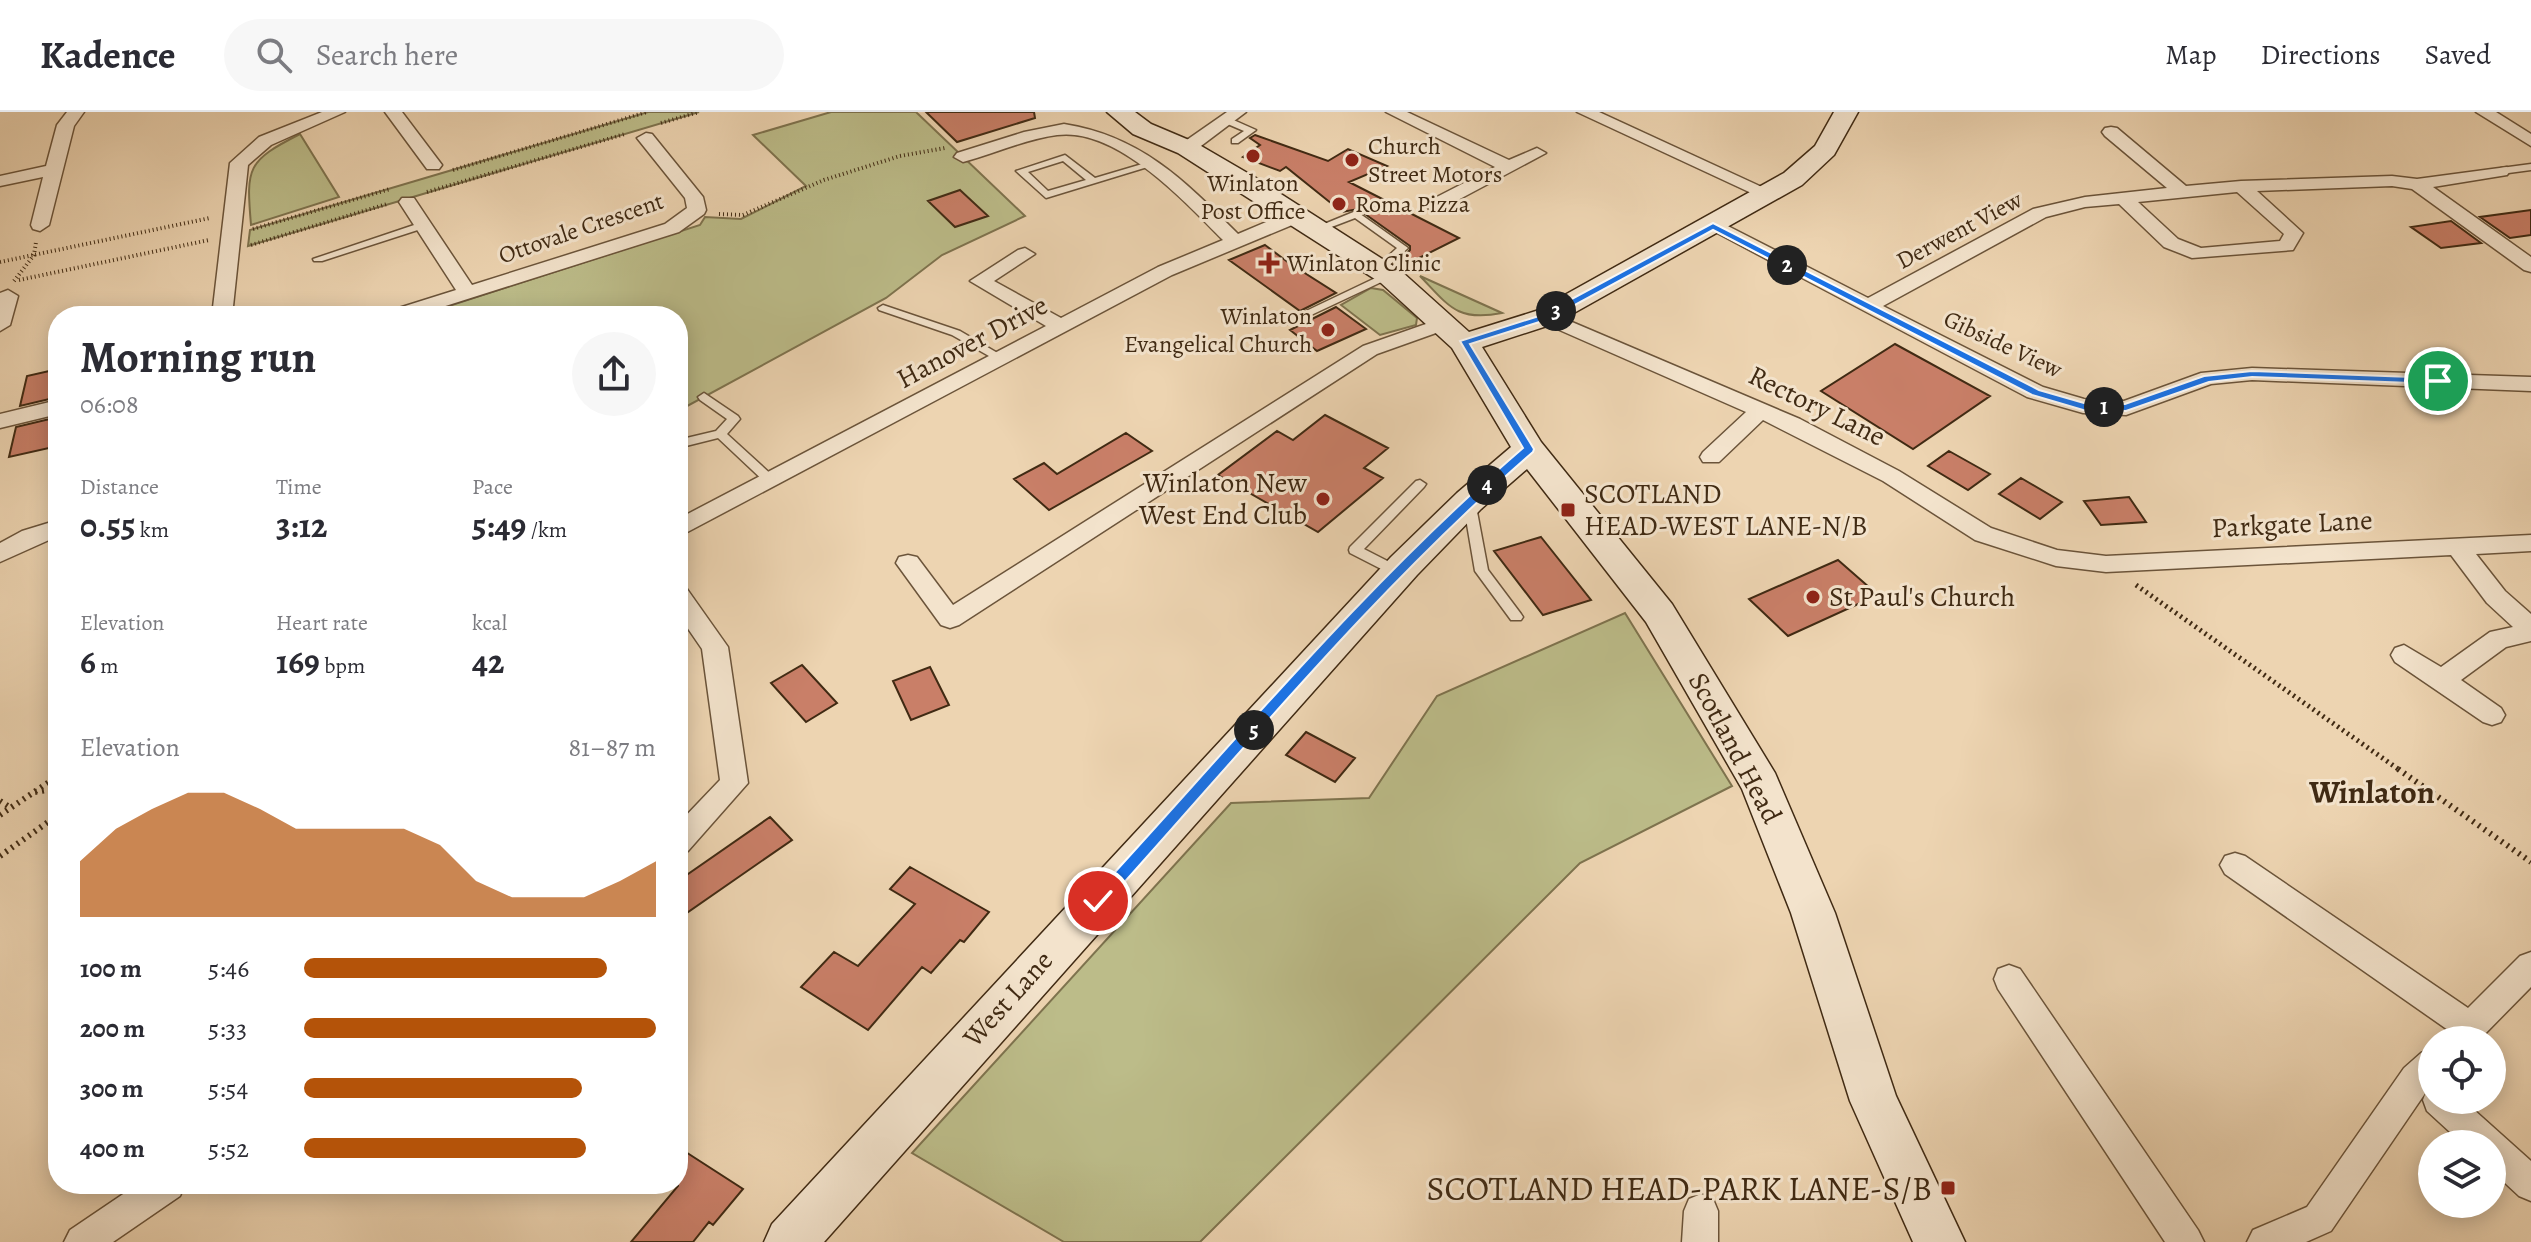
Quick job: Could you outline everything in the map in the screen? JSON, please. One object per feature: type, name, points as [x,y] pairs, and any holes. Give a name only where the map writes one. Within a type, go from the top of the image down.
[{"type":"street","points":[[40,225],[66,125],[76,112]]},
{"type":"street","points":[[223,306],[235,174],[245,157],[265,141],[337,112]]},
{"type":"street","points":[[393,112],[433,165]]},
{"type":"street","name":"Scotland Head","points":[[1119,112],[1142,129],[1187,148],[1383,272],[1454,334],[1529,449],[1659,613],[1761,785],[1813,913],[1874,1101],[1939,1242]]},
{"type":"street","points":[[1394,112],[1509,167]]},
{"type":"street","points":[[1415,123],[1436,112]]},
{"type":"street","points":[[1585,112],[1768,194]]},
{"type":"street","points":[[908,563],[950,619],[1370,350],[1546,317],[1713,226],[1793,179],[1825,150],[1846,112]]},
{"type":"street","points":[[2484,112],[2531,141]]},
{"type":"street","points":[[1187,148],[1232,116]]},
{"type":"street","points":[[963,157],[1061,128],[1096,134],[1134,153],[1186,194],[1235,242]]},
{"type":"street","name":"Ottovale Crescent","points":[[426,306],[672,228],[697,210],[694,197],[646,131]]},
{"type":"street","points":[[2111,132],[2181,191]]},
{"type":"street","points":[[1435,205],[1537,153]]},
{"type":"street","points":[[0,181],[54,170]]},
{"type":"street","name":"Derwent View","points":[[1868,306],[2040,213],[2085,202],[2241,186],[2392,181],[2417,184],[2501,171]]},
{"type":"street","points":[[2417,184],[2531,266]]},
{"type":"street","points":[[2123,198],[2171,243],[2199,254],[2286,246],[2294,233],[2241,186]]},
{"type":"street","points":[[407,200],[468,293]]},
{"type":"street","name":"Hanover Drive","points":[[688,524],[1165,271],[1235,242],[1307,223]]},
{"type":"street","name":"Gibside View","points":[[1713,226],[2035,392],[2083,406],[2126,408],[2208,378],[2252,374],[2531,384]]},
{"type":"street","points":[[1025,254],[980,281],[1061,326]]},
{"type":"street","points":[[0,325],[8,287]]},
{"type":"street","name":"Rectory Lane","points":[[1546,317],[1761,410],[1891,476],[1983,534],[2056,558]]},
{"type":"street","points":[[0,421],[48,409]]},
{"type":"street","points":[[1711,457],[1761,410]]},
{"type":"street","name":"West Lane","points":[[790,1242],[1398,572],[1469,501],[1529,449]]},
{"type":"street","points":[[0,554],[30,537],[48,531]]},
{"type":"street","name":"Parkgate Lane","points":[[2056,558],[2106,564],[2531,543]]},
{"type":"street","points":[[2456,545],[2496,597],[2531,630]]},
{"type":"street","points":[[688,609],[715,647],[734,783],[688,832]]},
{"type":"street","points":[[2442,680],[2499,639],[2531,630]]},
{"type":"street","points":[[2404,655],[2492,715]]},
{"type":"street","points":[[2235,865],[2453,1026]]},
{"type":"street","points":[[2472,1026],[2531,966]]},
{"type":"street","points":[[2009,979],[2186,1242]]},
{"type":"street","points":[[2265,1242],[2319,1219],[2418,1099]]},
{"type":"street","points":[[2458,1114],[2474,1130]]},
{"type":"street","points":[[2506,1162],[2531,1184]]},
{"type":"street","points":[[82,1242],[153,1194]]},
{"type":"lane","points":[[1232,116],[1251,130],[1235,141]]},
{"type":"lane","points":[[1093,181],[1065,158],[1021,171],[1046,195],[1149,165]]},
{"type":"lane","points":[[2501,171],[2531,167]]},
{"type":"lane","points":[[318,259],[423,225]]},
{"type":"lane","points":[[1288,322],[1383,272]]},
{"type":"lane","points":[[883,308],[956,333],[1000,358]]},
{"type":"lane","points":[[688,442],[720,434],[734,419],[704,397]]},
{"type":"lane","points":[[720,434],[770,480]]},
{"type":"lane","points":[[1398,572],[1355,550],[1420,484]]},
{"type":"lane","points":[[1469,501],[1482,571],[1516,617]]},
{"type":"path","points":[[8,287],[229,244],[407,200],[646,131],[699,112]]},
{"type":"path","points":[[697,210],[743,215],[824,180],[900,156],[946,148],[963,157]]},
{"type":"path","points":[[0,262],[232,214]]},
{"type":"path","points":[[8,287],[34,255]]},
{"type":"path","points":[[2106,564],[2531,862]]},
{"type":"path","points":[[0,815],[48,783]]},
{"type":"path","points":[[33,793],[48,790]]},
{"type":"path","points":[[0,801],[11,808]]},
{"type":"path","points":[[0,856],[48,822]]},
{"type":"green space","points":[[648,112],[699,112],[248,246],[250,230]]},
{"type":"green space","points":[[831,112],[916,112],[1025,216],[942,255],[886,298],[688,406],[688,306],[449,306],[700,225],[705,217],[741,219],[806,186],[753,135]]},
{"type":"green space","points":[[300,134],[339,197],[251,225],[249,190],[254,168],[269,151]]},
{"type":"green space","points":[[1420,276],[1502,313],[1474,315],[1455,309]]},
{"type":"green space","points":[[1371,288],[1383,290],[1417,318],[1416,325],[1380,335],[1341,305]]},
{"type":"green space","points":[[1625,613],[1732,786],[1580,863],[1200,1242],[1064,1242],[912,1153],[1231,803],[1369,798],[1437,696]]},
{"type":"building","points":[[926,112],[1034,112],[1035,118],[957,142]]},
{"type":"building","points":[[1255,135],[1328,161],[1348,149],[1387,166],[1349,182],[1459,238],[1409,263],[1402,258],[1410,246],[1358,209],[1342,212],[1286,167],[1280,171],[1243,157],[1260,145],[1250,138]]},
{"type":"building","points":[[960,190],[988,216],[955,227],[928,201]]},
{"type":"building","points":[[2531,210],[2531,235],[2510,238],[2480,217]]},
{"type":"building","points":[[2451,221],[2481,243],[2441,248],[2411,227]]},
{"type":"building","points":[[1265,245],[1336,293],[1300,311],[1229,260]]},
{"type":"building","name":"Winlaton Evangelical Church","points":[[1336,307],[1366,329],[1317,351],[1290,330]]},
{"type":"building","points":[[1895,344],[1990,396],[1913,449],[1821,391]]},
{"type":"building","points":[[48,371],[48,399],[20,406],[27,376]]},
{"type":"building","points":[[1325,415],[1388,448],[1364,468],[1383,478],[1318,532],[1218,475],[1277,431],[1293,440]]},
{"type":"building","points":[[48,419],[48,448],[9,457],[16,427]]},
{"type":"building","points":[[1126,433],[1152,451],[1049,510],[1014,479],[1044,463],[1057,474]]},
{"type":"building","points":[[1949,451],[1990,474],[1968,490],[1928,466]]},
{"type":"building","points":[[2021,478],[2062,502],[2040,519],[1999,494]]},
{"type":"building","points":[[2129,497],[2146,522],[2101,525],[2084,501]]},
{"type":"building","points":[[1541,537],[1591,600],[1543,615],[1494,551]]},
{"type":"building","name":"St Paul's Church","points":[[1838,560],[1878,595],[1788,636],[1749,599]]},
{"type":"building","points":[[802,665],[837,703],[806,722],[771,683]]},
{"type":"building","points":[[930,667],[949,705],[911,720],[893,681]]},
{"type":"building","points":[[1306,732],[1355,758],[1335,782],[1286,755]]},
{"type":"building","points":[[770,817],[792,840],[688,912],[688,874]]},
{"type":"building","points":[[910,867],[989,912],[964,942],[960,940],[931,973],[922,967],[868,1030],[801,987],[834,952],[858,966],[915,904],[890,889]]},
{"type":"building","points":[[688,1153],[743,1189],[713,1225],[709,1222],[693,1242],[631,1242],[671,1194],[688,1194]]},
{"type":"place","name":"Winlaton Post Office","points":[[1253,156]]},
{"type":"place","name":"Church Street Motors","points":[[1352,160]]},
{"type":"place","name":"Roma Pizza","points":[[1339,204]]},
{"type":"place","name":"Winlaton Clinic","points":[[1269,263]]},
{"type":"place","name":"Winlaton Evangelical Church","points":[[1328,330]]},
{"type":"place","name":"Winlaton New West End Club","points":[[1323,499]]},
{"type":"place","name":"SCOTLAND HEAD-WEST LANE-N/B","points":[[1568,510]]},
{"type":"place","name":"St Paul's Church","points":[[1813,597]]},
{"type":"place","name":"SCOTLAND HEAD-PARK LANE-S/B","points":[[1948,1188]]},
{"type":"district","name":"Winlaton","points":[[2372,792]]},
{"type":"route","points":[[1098,901],[1404,566],[1469,501],[1529,449],[1464,343],[1546,317],[1713,226],[2035,392],[2083,406],[2126,408],[2208,378],[2252,374],[2438,381]]}]
